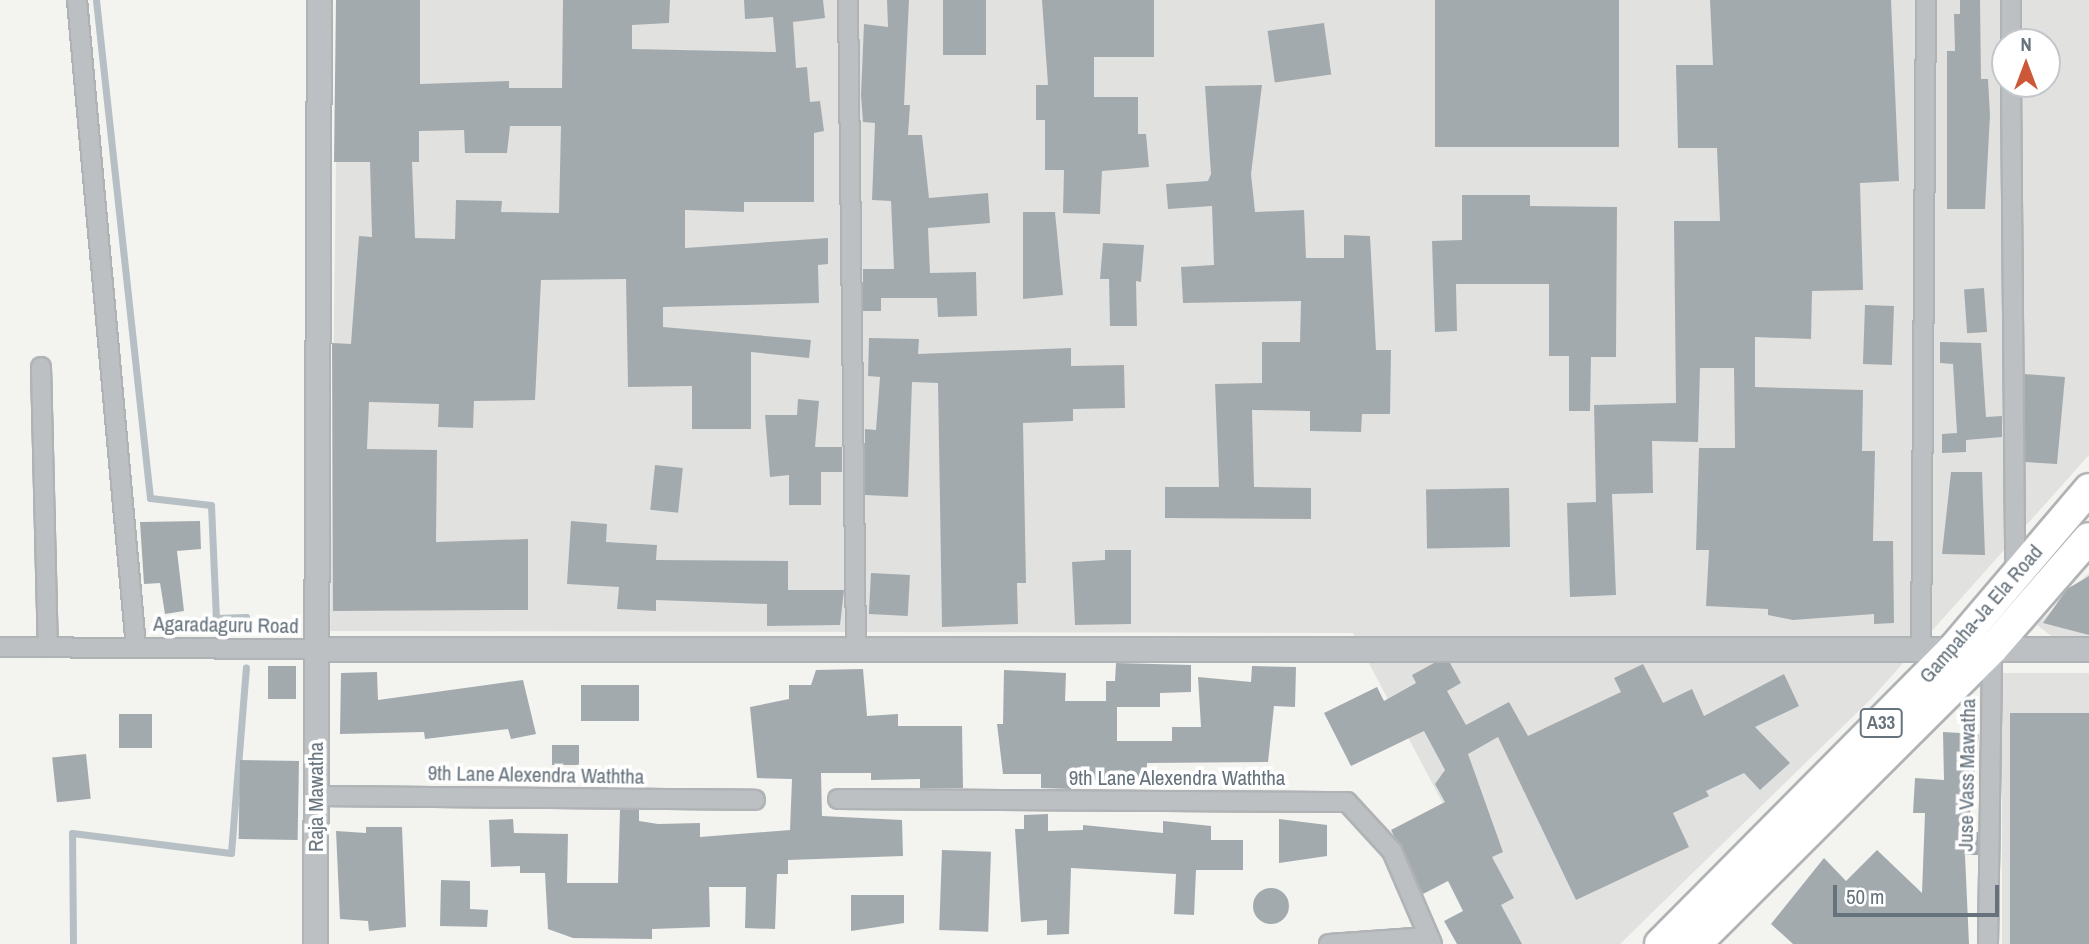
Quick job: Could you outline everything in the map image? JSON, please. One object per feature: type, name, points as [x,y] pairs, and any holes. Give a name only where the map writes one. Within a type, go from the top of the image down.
[{"type":"highway","name":"Gampaha-Ja Ela Road","points":[[1660,944],[1953,649],[2089,489]]},
{"type":"highway","name":"Gampaha-Ja Ela Road","points":[[1696,944],[1992,649],[2089,538]]},
{"type":"street","points":[[77,0],[136,647]]},
{"type":"street","name":"Raja Mawatha","points":[[315,944],[319,0]]},
{"type":"street","points":[[848,0],[856,648]]},
{"type":"street","points":[[1921,650],[1926,0]]},
{"type":"street","points":[[2011,0],[2011,28]]},
{"type":"street","points":[[2011,98],[2015,578]]},
{"type":"street","points":[[41,367],[48,648]]},
{"type":"street","name":"Agaradaguru Road","points":[[0,648],[315,649]]},
{"type":"street","points":[[315,649],[2089,649]]},
{"type":"street","name":"Juse Vass Mawatha","points":[[1988,944],[1992,649]]},
{"type":"street","name":"9th Lane Alexendra Waththa","points":[[316,796],[755,800]]},
{"type":"street","name":"9th Lane Alexendra Waththa","points":[[838,799],[1347,802],[1392,851],[1431,940]]},
{"type":"street","points":[[1329,944],[1431,940]]},
{"type":"shaded area","points":[[338,0],[2089,0],[2089,455],[1872,698],[1620,944],[1517,944],[1353,633],[330,631]]},
{"type":"shaded area","points":[[2089,573],[2089,645],[2063,645],[2037,625]]},
{"type":"shaded area","points":[[2002,673],[2089,673],[2089,944],[2002,944]]},
{"type":"building","points":[[336,0],[420,0],[420,84],[509,81],[509,88],[562,88],[563,0],[670,0],[669,23],[632,25],[632,49],[776,52],[773,17],[745,19],[744,0],[823,0],[825,18],[793,22],[796,68],[807,67],[810,102],[820,101],[824,131],[814,133],[814,202],[744,202],[744,212],[685,210],[685,248],[828,238],[828,264],[818,265],[819,303],[663,307],[663,327],[811,340],[809,358],[751,352],[751,429],[692,429],[692,386],[628,387],[626,279],[541,280],[535,400],[474,401],[473,428],[438,427],[439,404],[369,402],[367,449],[437,450],[436,542],[528,539],[528,610],[333,611],[332,343],[351,344],[359,236],[372,237],[370,162],[334,162]],"holes":[[[510,126],[561,126],[559,213],[501,212],[502,201],[456,200],[455,239],[415,238],[412,162],[419,162],[419,131],[464,130],[465,153],[507,153]]]},
{"type":"building","points":[[887,0],[909,0],[904,105],[910,105],[908,135],[922,135],[929,198],[988,193],[990,223],[928,228],[930,273],[976,272],[977,316],[938,317],[937,298],[881,298],[881,311],[863,311],[863,269],[894,269],[891,201],[872,200],[875,123],[863,122],[861,95],[864,24],[888,27]]},
{"type":"building","points":[[943,0],[986,0],[986,55],[943,55]]},
{"type":"building","points":[[1042,0],[1154,0],[1154,57],[1094,57],[1094,97],[1138,97],[1138,134],[1146,134],[1149,167],[1102,171],[1100,214],[1063,213],[1064,170],[1045,170],[1045,120],[1036,120],[1036,85],[1048,85]]},
{"type":"building","points":[[1435,0],[1619,0],[1619,147],[1435,147]]},
{"type":"building","points":[[1710,0],[1891,0],[1899,181],[1860,183],[1863,290],[1812,291],[1811,339],[1755,337],[1755,387],[1863,390],[1862,451],[1875,451],[1873,541],[1893,541],[1894,623],[1874,624],[1874,614],[1793,620],[1768,615],[1768,609],[1706,606],[1709,550],[1696,550],[1699,448],[1735,448],[1734,368],[1700,368],[1698,442],[1652,441],[1653,493],[1612,494],[1616,595],[1570,597],[1567,503],[1596,502],[1594,405],[1676,403],[1674,221],[1720,221],[1717,148],[1678,148],[1676,65],[1713,65]]},
{"type":"building","points":[[1960,0],[1980,0],[1981,79],[1988,79],[1990,115],[1985,209],[1947,209],[1947,51],[1955,51],[1954,14],[1960,14]]},
{"type":"building","points":[[1324,23],[1331,74],[1275,82],[1268,31]]},
{"type":"building","points":[[1262,85],[1251,174],[1255,212],[1304,210],[1306,258],[1344,258],[1344,235],[1370,236],[1376,350],[1391,350],[1390,414],[1362,414],[1361,432],[1310,431],[1310,411],[1252,410],[1254,487],[1311,488],[1311,519],[1165,518],[1165,487],[1219,487],[1215,384],[1262,383],[1262,342],[1300,342],[1301,301],[1183,303],[1181,267],[1214,265],[1212,206],[1168,209],[1166,184],[1208,181],[1211,174],[1205,86]]},
{"type":"building","points":[[1462,195],[1530,195],[1530,206],[1617,207],[1616,357],[1591,357],[1590,411],[1569,411],[1569,356],[1549,356],[1549,284],[1456,284],[1457,331],[1435,332],[1432,241],[1462,240]]},
{"type":"building","points":[[1023,212],[1055,212],[1063,295],[1023,299]]},
{"type":"building","points":[[1103,243],[1144,245],[1141,282],[1136,281],[1137,326],[1110,326],[1109,279],[1100,279]]},
{"type":"building","points":[[1984,288],[1987,332],[1967,333],[1964,289]]},
{"type":"building","points":[[1865,305],[1894,306],[1892,365],[1863,364]]},
{"type":"building","points":[[869,338],[919,339],[918,354],[1071,348],[1071,366],[1124,365],[1125,408],[1073,409],[1073,421],[1023,423],[1026,583],[1017,583],[1018,624],[942,627],[938,383],[912,382],[908,497],[865,495],[865,429],[876,430],[880,377],[868,376]]},
{"type":"building","points":[[1940,342],[1981,343],[1986,417],[2002,416],[2002,437],[1966,440],[1966,452],[1942,453],[1942,434],[1957,433],[1953,364],[1940,363]]},
{"type":"building","points":[[2025,374],[2065,377],[2057,464],[2025,462]]},
{"type":"building","points":[[798,399],[819,401],[815,447],[842,447],[842,472],[821,472],[821,505],[789,505],[789,475],[770,477],[765,415],[797,415]]},
{"type":"building","points":[[655,465],[683,468],[678,513],[650,510]]},
{"type":"building","points":[[1951,472],[1982,472],[1985,555],[1942,554]]},
{"type":"building","points":[[1509,488],[1510,547],[1427,548],[1426,489]]},
{"type":"building","points":[[200,521],[201,549],[177,551],[184,611],[165,614],[160,583],[144,584],[140,522]]},
{"type":"building","points":[[571,521],[607,524],[606,542],[657,545],[656,560],[788,561],[788,590],[844,590],[840,625],[767,626],[767,604],[656,600],[656,611],[617,609],[619,587],[567,584]]},
{"type":"building","points":[[1105,550],[1131,550],[1131,624],[1075,625],[1072,562],[1105,560]]},
{"type":"building","points":[[871,573],[910,575],[908,616],[869,614]]},
{"type":"building","points":[[2089,576],[2089,635],[2043,623],[2067,589]]},
{"type":"building","points":[[1116,663],[1191,665],[1191,692],[1160,693],[1160,707],[1117,707],[1117,741],[1172,741],[1172,727],[1201,727],[1198,677],[1251,682],[1252,666],[1296,667],[1295,707],[1274,706],[1268,762],[1147,763],[1146,782],[1071,779],[1071,789],[1041,788],[1041,774],[1003,774],[997,724],[1003,724],[1004,670],[1066,673],[1065,701],[1106,701],[1106,681],[1115,681]]},
{"type":"building","points":[[1434,663],[1450,663],[1461,683],[1447,691],[1466,725],[1509,702],[1528,736],[1621,692],[1614,678],[1643,664],[1663,703],[1692,689],[1704,716],[1784,674],[1799,706],[1755,727],[1790,763],[1760,790],[1744,773],[1706,791],[1709,796],[1673,813],[1689,847],[1576,900],[1498,737],[1468,754],[1503,852],[1492,857],[1514,898],[1501,905],[1522,944],[1457,944],[1444,921],[1463,911],[1448,881],[1423,894],[1391,830],[1445,802],[1435,784],[1445,770],[1424,731],[1351,766],[1324,713],[1377,687],[1384,701],[1416,683],[1412,675]]},
{"type":"building","points":[[268,666],[296,666],[296,699],[268,699]]},
{"type":"building","points":[[863,669],[867,716],[898,714],[898,726],[962,726],[963,788],[920,788],[920,779],[871,780],[871,773],[821,773],[822,816],[902,820],[903,856],[788,860],[788,874],[777,874],[775,929],[745,928],[746,887],[709,887],[710,927],[652,929],[652,939],[573,938],[548,929],[545,873],[520,873],[520,866],[491,867],[489,820],[513,819],[514,833],[568,834],[567,883],[618,883],[620,810],[639,810],[639,821],[658,824],[700,823],[700,837],[790,830],[792,779],[757,778],[750,707],[789,699],[789,685],[811,685],[816,670]]},
{"type":"building","points":[[377,672],[378,700],[523,680],[536,734],[511,739],[508,729],[425,739],[424,732],[340,734],[341,673]]},
{"type":"building","points":[[581,685],[639,685],[639,721],[581,721]]},
{"type":"building","points":[[2010,713],[2089,713],[2089,944],[2010,944]]},
{"type":"building","points":[[119,714],[152,714],[152,748],[119,748]]},
{"type":"building","points":[[1943,732],[1979,734],[1968,831],[1978,832],[1978,855],[1965,855],[1969,944],[1793,944],[1771,924],[1824,858],[1846,881],[1877,850],[1922,893],[1925,813],[1913,813],[1915,778],[1944,780]]},
{"type":"building","points":[[552,745],[579,745],[579,765],[552,765]]},
{"type":"building","points":[[86,754],[91,799],[57,802],[52,758]]},
{"type":"building","points":[[240,760],[299,761],[298,840],[239,839]]},
{"type":"building","points":[[1048,814],[1048,831],[1083,830],[1083,825],[1163,833],[1163,821],[1211,826],[1211,840],[1243,840],[1243,870],[1196,870],[1194,915],[1174,914],[1176,874],[1071,868],[1069,934],[1047,935],[1047,920],[1021,922],[1015,829],[1024,829],[1024,815]]},
{"type":"building","points":[[1279,819],[1327,825],[1327,856],[1279,863]]},
{"type":"building","points":[[366,827],[402,827],[406,927],[369,931],[368,921],[340,919],[336,831],[366,833]]},
{"type":"building","points":[[942,850],[991,852],[988,932],[939,930]]},
{"type":"building","points":[[441,880],[470,881],[470,909],[488,910],[487,927],[440,926]]},
{"type":"building","points":[[1271,888],[1283,894],[1289,906],[1283,918],[1271,924],[1259,918],[1253,906],[1259,894]]},
{"type":"building","points":[[851,895],[904,895],[904,923],[851,931]]},
{"type":"waterway","points":[[96,0],[150,498],[211,505],[216,618],[246,617],[246,628]]},
{"type":"waterway","points":[[73,944],[72,833],[231,853],[246,668]]}]
